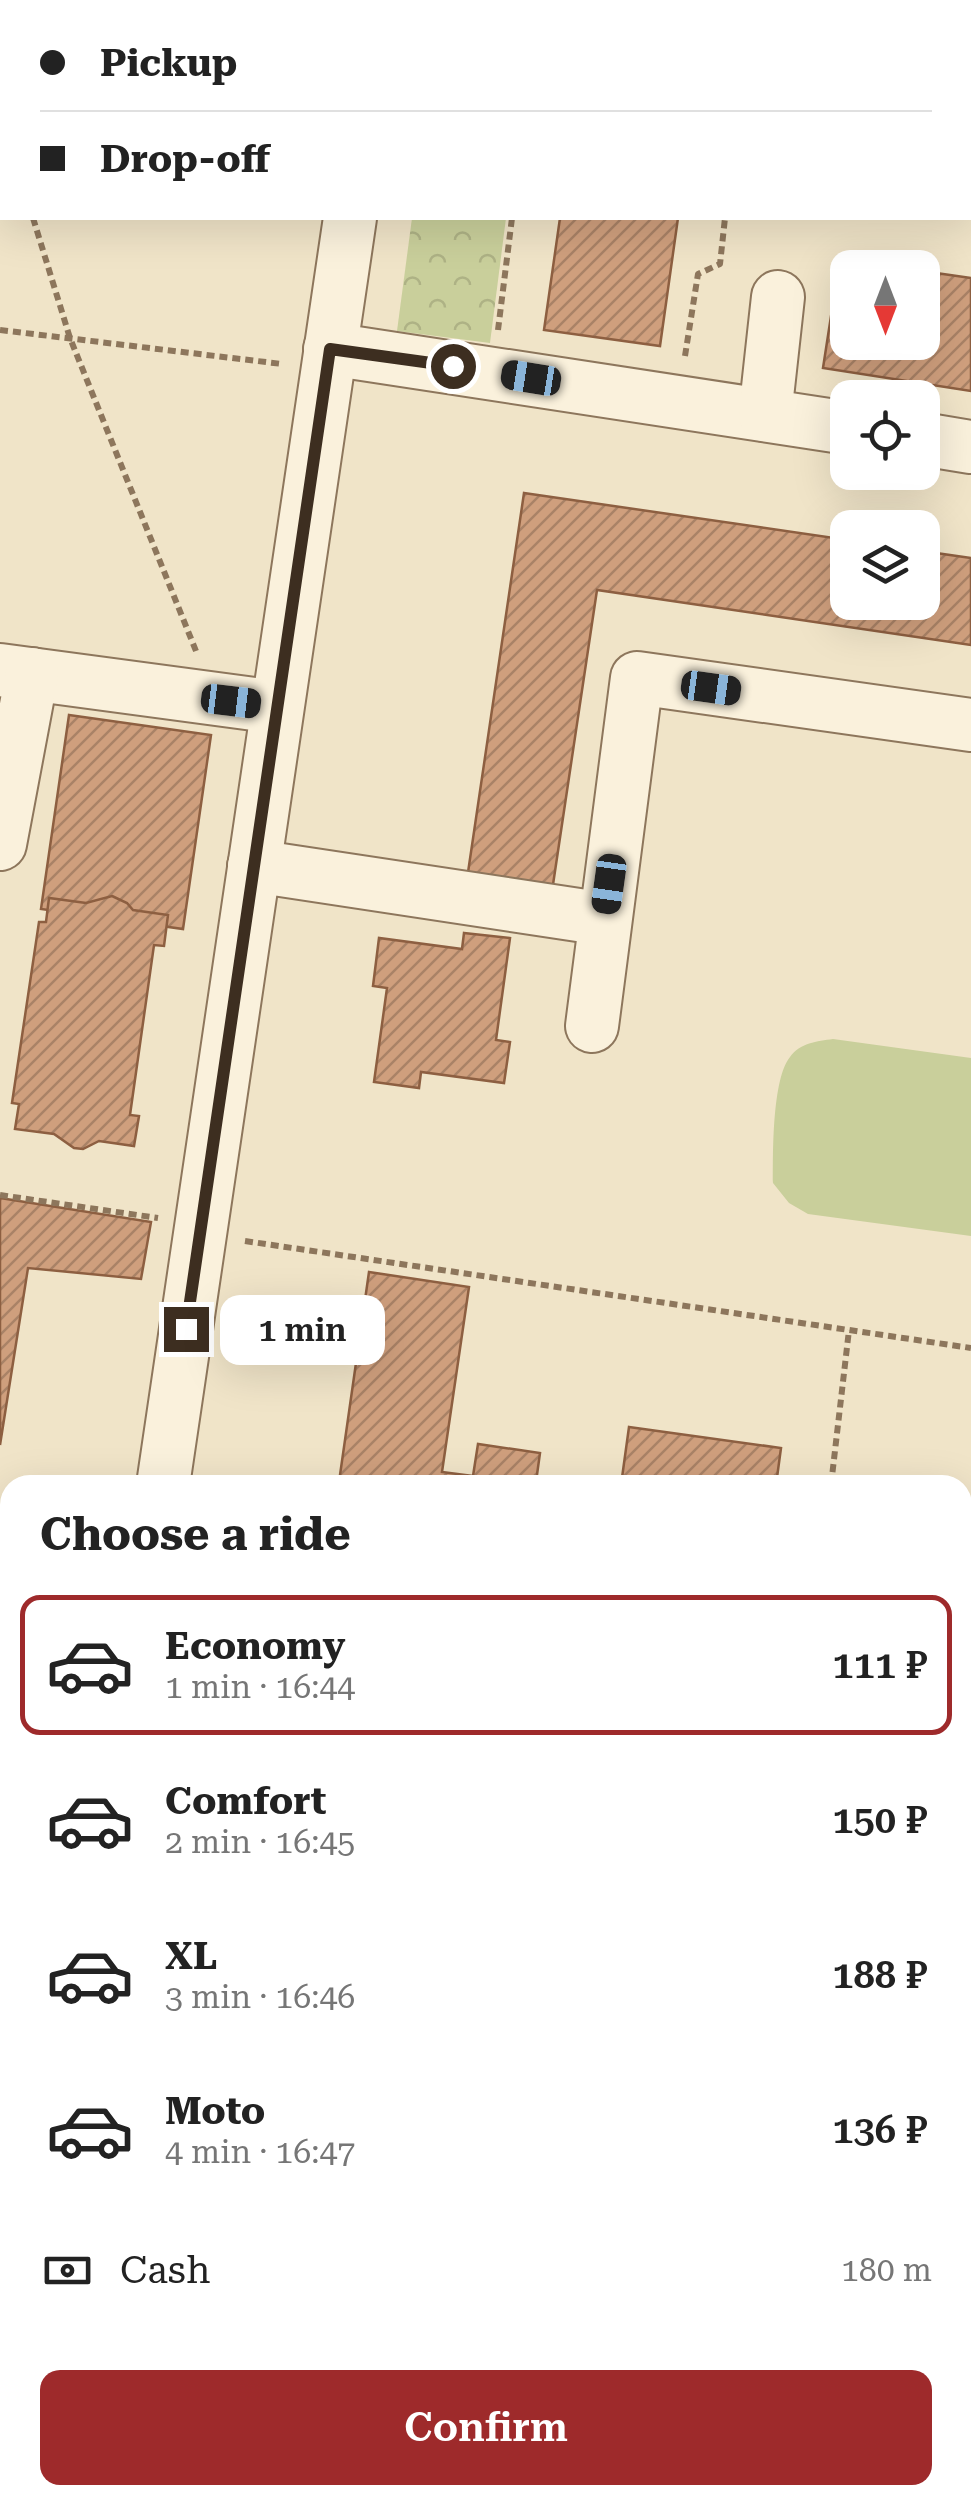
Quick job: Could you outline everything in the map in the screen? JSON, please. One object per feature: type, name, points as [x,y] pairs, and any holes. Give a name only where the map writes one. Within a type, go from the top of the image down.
[{"type":"street","points":[[166,1475],[222,1232],[254,866],[254,704],[329,356],[350,220]]},
{"type":"street","points":[[764,415],[778,297]]},
{"type":"street","points":[[329,356],[830,425]]},
{"type":"street","points":[[940,443],[971,447]]},
{"type":"street","points":[[0,844],[16,672],[254,704]]},
{"type":"street","points":[[592,1026],[636,678],[971,725]]},
{"type":"street","points":[[254,866],[604,919]]},
{"type":"path","points":[[34,220],[70,338],[199,658],[254,704]]},
{"type":"path","points":[[497,339],[512,220]]},
{"type":"path","points":[[683,368],[698,274],[720,264],[725,220]]},
{"type":"path","points":[[0,330],[282,364],[329,356]]},
{"type":"path","points":[[0,1194],[971,1348]]},
{"type":"path","points":[[831,1475],[850,1330]]},
{"type":"green space","points":[[412,220],[506,220],[490,343],[397,331]]},
{"type":"green space","points":[[833,1039],[971,1058],[971,1236],[808,1214],[789,1203],[773,1183],[775,1117],[784,1068],[799,1049]]},
{"type":"building","points":[[560,220],[678,220],[660,346],[544,330]]},
{"type":"building","points":[[940,274],[971,278],[971,391],[940,386],[940,380],[900,380],[823,368],[830,323],[830,360],[940,360]]},
{"type":"building","points":[[524,493],[830,537],[830,620],[940,620],[940,554],[971,558],[971,645],[597,590],[551,898],[466,886]]},
{"type":"building","points":[[69,715],[211,735],[183,929],[41,909]]},
{"type":"building","points":[[112,896],[133,910],[168,915],[164,946],[154,945],[130,1115],[139,1116],[134,1146],[99,1141],[83,1149],[74,1148],[54,1134],[15,1129],[19,1104],[12,1103],[39,922],[46,922],[49,898],[86,903]]},
{"type":"building","points":[[464,933],[510,938],[496,1040],[510,1042],[504,1083],[421,1072],[419,1088],[374,1082],[387,988],[373,986],[379,938],[462,949]]},
{"type":"building","points":[[0,1198],[151,1222],[141,1279],[28,1268],[0,1445]]},
{"type":"building","points":[[369,1272],[469,1287],[442,1472],[465,1475],[340,1475]]},
{"type":"building","points":[[629,1427],[781,1448],[777,1475],[622,1475]]},
{"type":"building","points":[[478,1444],[540,1453],[537,1475],[473,1475]]},
{"type":"route","points":[[186,1329],[330,349],[453,366]]}]
